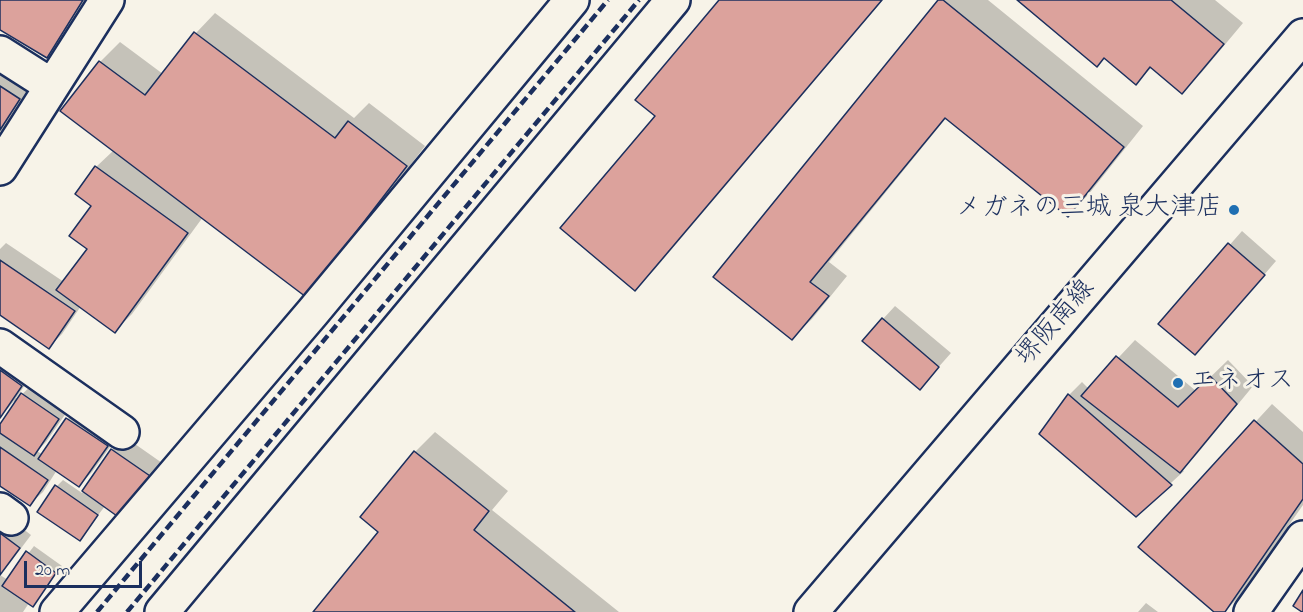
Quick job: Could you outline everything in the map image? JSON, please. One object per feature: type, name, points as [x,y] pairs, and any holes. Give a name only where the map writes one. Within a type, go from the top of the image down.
[{"type":"street","points":[[0,168],[107,0]]},
{"type":"street","points":[[57,612],[313,312],[572,0]]},
{"type":"street","points":[[162,612],[673,0]]},
{"type":"street","name":"堺阪南線","points":[[811,612],[1303,36]]},
{"type":"street","points":[[0,53],[52,86]]},
{"type":"street","points":[[0,346],[122,432]]},
{"type":"street","points":[[1266,608],[1303,538]]},
{"type":"building","points":[[0,0],[83,0],[47,58],[0,30]]},
{"type":"building","points":[[719,0],[882,0],[635,291],[560,228],[655,116],[635,100]]},
{"type":"building","points":[[938,0],[943,0],[1124,147],[1068,217],[945,118],[810,282],[829,296],[792,340],[713,277]]},
{"type":"building","points":[[1017,0],[1171,0],[1224,44],[1182,94],[1150,67],[1136,85],[1104,58],[1097,67]]},
{"type":"building","points":[[194,32],[335,138],[348,121],[407,166],[306,297],[60,111],[99,61],[145,95]]},
{"type":"building","points":[[0,86],[20,99],[0,130]]},
{"type":"building","points":[[95,166],[188,233],[115,333],[56,290],[87,249],[69,236],[91,206],[75,194]]},
{"type":"building","points":[[1228,243],[1265,275],[1195,355],[1158,324]]},
{"type":"building","points":[[0,260],[75,311],[49,349],[0,315]]},
{"type":"building","points":[[882,318],[939,367],[920,390],[862,341]]},
{"type":"building","points":[[1116,356],[1178,407],[1210,376],[1237,404],[1180,473],[1081,396]]},
{"type":"building","points":[[0,370],[22,386],[0,418]]},
{"type":"building","points":[[21,393],[59,419],[34,456],[0,433],[0,424]]},
{"type":"building","points":[[1068,394],[1172,485],[1136,517],[1039,434]]},
{"type":"building","points":[[66,418],[108,446],[79,487],[38,459]]},
{"type":"building","points":[[1254,420],[1303,464],[1303,499],[1225,612],[1214,612],[1138,547]]},
{"type":"building","points":[[0,447],[48,480],[30,506],[0,486]]},
{"type":"building","points":[[111,449],[153,478],[124,521],[82,491]]},
{"type":"building","points":[[414,451],[489,511],[474,530],[575,612],[313,612],[378,532],[360,517]]},
{"type":"building","points":[[55,485],[98,515],[80,541],[37,512]]},
{"type":"building","points":[[0,533],[20,548],[0,575]]},
{"type":"building","points":[[26,551],[56,573],[33,607],[2,586]]},
{"type":"building","points":[[1303,590],[1303,612],[1302,612],[1293,606]]},
{"type":"railway","points":[[97,612],[608,0]]},
{"type":"railway","points":[[127,612],[639,0]]},
{"type":"place","name":"メガネの三城 泉大津店","points":[[1234,210]]},
{"type":"place","name":"エネオス","points":[[1178,383]]}]
